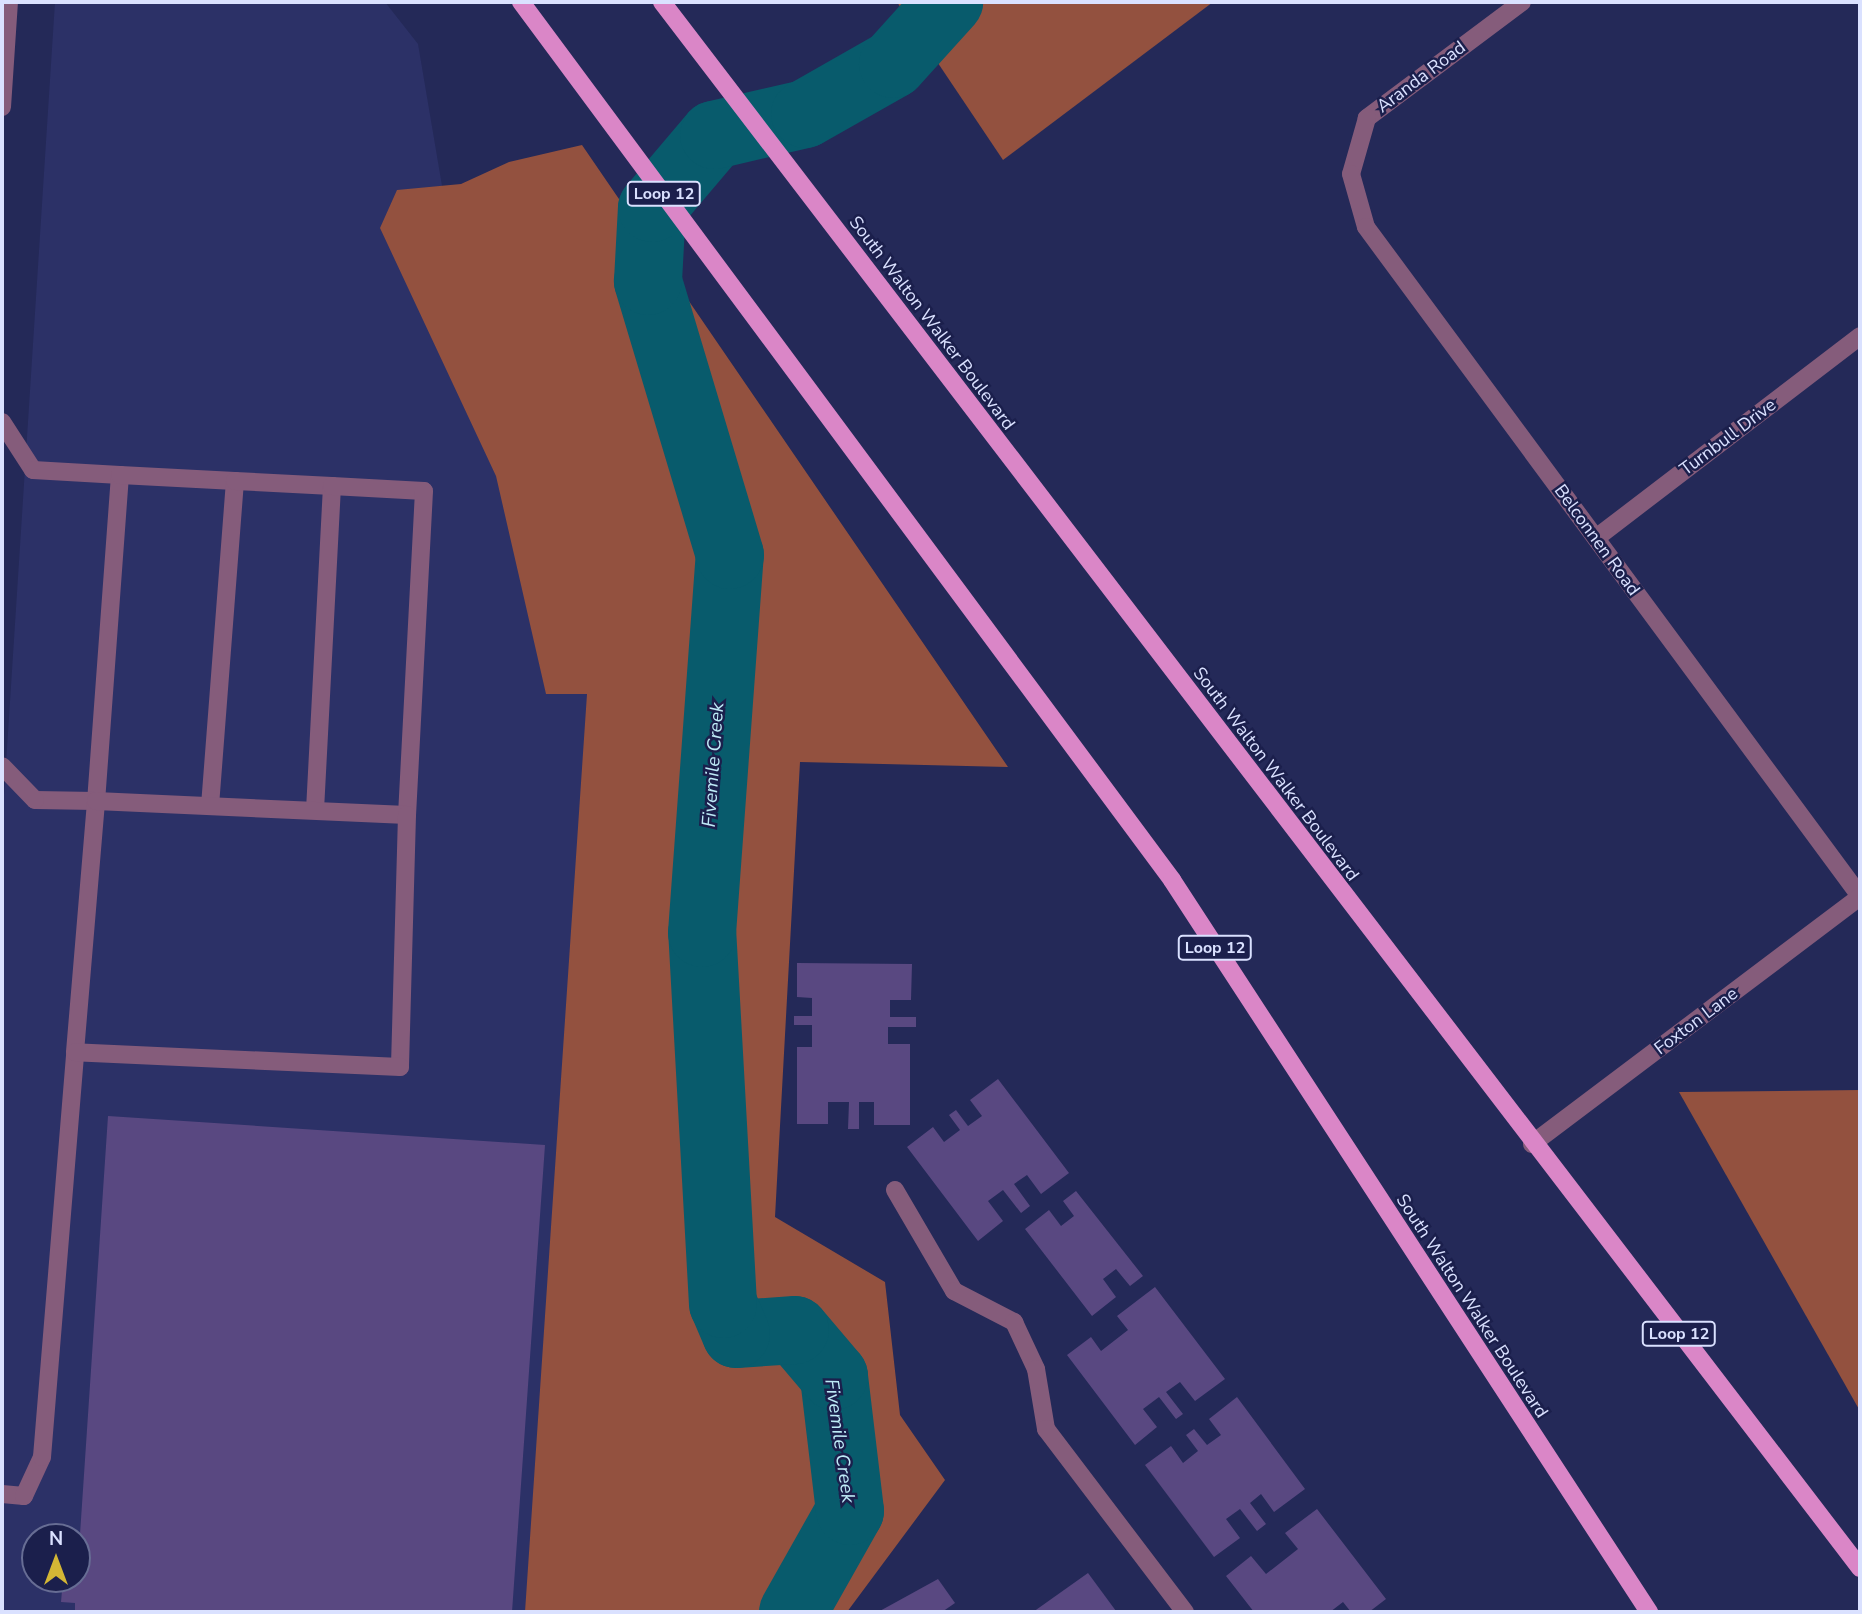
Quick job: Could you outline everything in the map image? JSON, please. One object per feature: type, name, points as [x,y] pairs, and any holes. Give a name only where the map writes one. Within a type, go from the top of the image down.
[{"type":"main road","name":"South Walton Walker Boulevard","points":[[521,2],[1172,880],[1649,1612]]},
{"type":"main road","name":"South Walton Walker Boulevard","points":[[667,7],[1532,1144],[1860,1568]]},
{"type":"street","points":[[2,107],[9,2]]},
{"type":"street","name":"Aranda Road","points":[[1351,174],[1367,118],[1522,2]]},
{"type":"street","name":"Belconnen Road","points":[[1351,174],[1366,227],[1860,896]]},
{"type":"street","name":"Turnbull Drive","points":[[1596,538],[1860,336]]},
{"type":"street","points":[[2,422],[33,470],[424,491],[407,815],[400,1067],[75,1052]]},
{"type":"street","points":[[2,1494],[24,1496],[42,1457],[120,475]]},
{"type":"street","points":[[210,806],[235,481]]},
{"type":"street","points":[[315,810],[332,486]]},
{"type":"street","points":[[2,766],[35,800],[407,815]]},
{"type":"street","name":"Foxton Lane","points":[[1532,1144],[1860,896]]},
{"type":"street","points":[[895,1191],[954,1290],[1014,1322],[1036,1369],[1046,1429],[1185,1612]]},
{"type":"shaded area","points":[[55,2],[385,2],[418,44],[451,239],[744,628],[772,1612],[2,1612],[2,826]]},
{"type":"shaded area","points":[[897,2],[1213,2],[1003,160]]},
{"type":"shaded area","points":[[582,145],[1008,767],[800,762],[775,1217],[885,1282],[900,1415],[945,1480],[847,1612],[525,1612],[587,694],[546,694],[496,476],[380,228],[397,190],[461,184],[509,162]]},
{"type":"shaded area","points":[[1860,1090],[1860,1411],[1679,1092]]},
{"type":"building","points":[[797,963],[912,964],[911,1000],[890,1000],[890,1017],[916,1017],[916,1027],[888,1027],[888,1044],[910,1044],[910,1125],[874,1125],[874,1102],[859,1102],[859,1129],[848,1129],[849,1102],[828,1102],[828,1124],[797,1124],[797,1047],[812,1047],[812,1025],[794,1025],[794,1016],[812,1016],[812,998],[797,997]]},
{"type":"building","points":[[998,1079],[1069,1173],[1041,1194],[1027,1175],[1014,1184],[1030,1206],[1021,1213],[1003,1190],[988,1201],[1003,1221],[978,1241],[907,1147],[933,1127],[944,1142],[960,1130],[949,1115],[956,1110],[968,1126],[982,1116],[970,1100]]},
{"type":"building","points":[[108,1116],[545,1145],[512,1612],[75,1612],[75,1603],[61,1602],[62,1593],[91,1593],[91,1523],[81,1523]]},
{"type":"building","points":[[1076,1191],[1143,1276],[1130,1286],[1116,1269],[1103,1279],[1116,1297],[1092,1316],[1025,1229],[1049,1210],[1061,1226],[1074,1216],[1063,1201]]},
{"type":"building","points":[[1155,1287],[1225,1379],[1195,1401],[1180,1382],[1166,1392],[1183,1414],[1176,1419],[1159,1397],[1143,1409],[1157,1427],[1135,1445],[1067,1355],[1091,1337],[1101,1351],[1128,1330],[1117,1316]]},
{"type":"building","points":[[1237,1397],[1305,1489],[1274,1512],[1261,1494],[1250,1503],[1266,1524],[1257,1531],[1240,1509],[1226,1519],[1240,1538],[1214,1557],[1145,1465],[1171,1446],[1183,1463],[1198,1451],[1186,1435],[1194,1429],[1207,1445],[1221,1435],[1209,1419]]},
{"type":"building","points":[[1317,1509],[1386,1599],[1369,1612],[1351,1612],[1343,1602],[1330,1612],[1254,1612],[1226,1576],[1251,1556],[1266,1574],[1298,1549],[1285,1533]]},
{"type":"building","points":[[1088,1573],[1116,1611],[1033,1612]]},
{"type":"building","points":[[938,1579],[955,1603],[942,1612],[878,1612]]},
{"type":"waterway","name":"Fivemile Creek","points":[[793,1612],[850,1511],[834,1376],[795,1330],[736,1334],[723,1304],[702,933],[730,555],[648,281],[652,208],[714,135],[805,114],[893,64],[949,2]]}]
